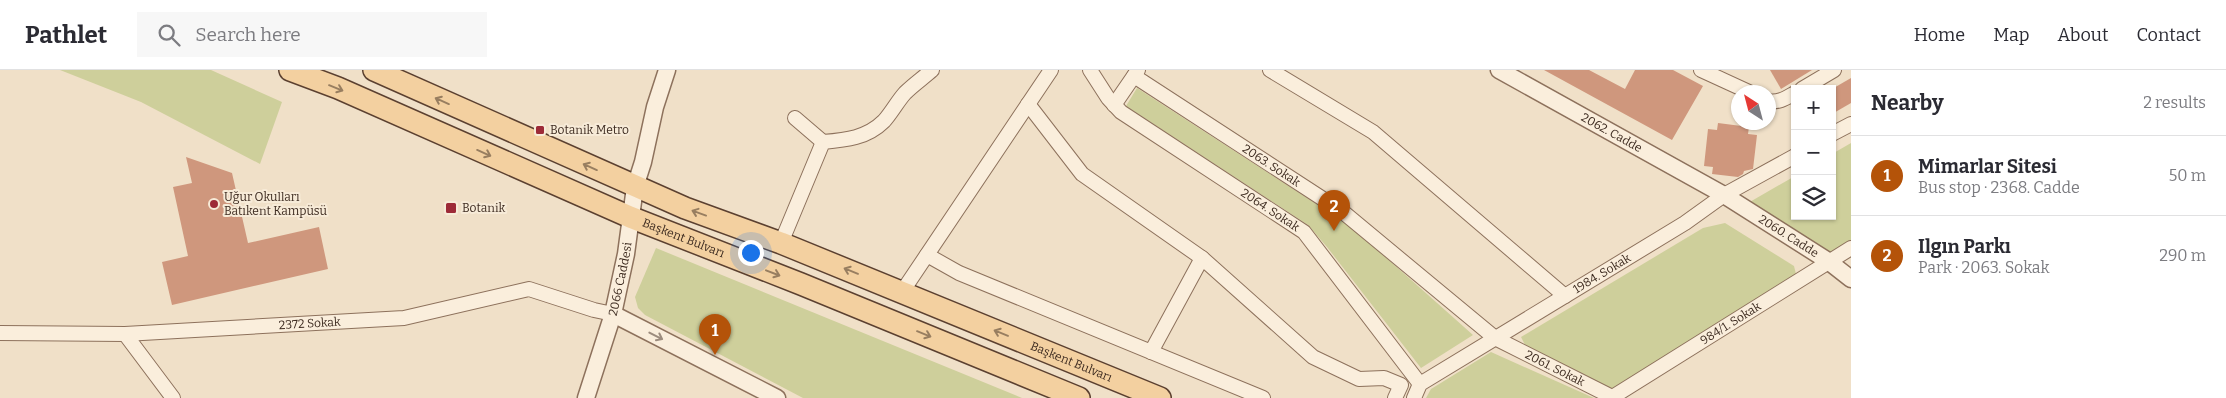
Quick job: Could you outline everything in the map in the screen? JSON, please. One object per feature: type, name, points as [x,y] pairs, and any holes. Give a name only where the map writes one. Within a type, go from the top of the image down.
[{"type":"main road","name":"Başkent Bulvarı","points":[[290,70],[338,88],[630,217],[801,284],[1079,398]]},
{"type":"main road","name":"Başkent Bulvarı","points":[[374,70],[685,208],[781,243],[1160,398]]},
{"type":"street","name":"2066 Caddesi","points":[[586,398],[613,314],[626,254],[635,187],[643,162],[654,107],[667,70]]},
{"type":"street","points":[[795,118],[823,142],[847,140],[863,135],[875,129],[906,93],[932,70]]},
{"type":"street","points":[[902,292],[1051,70]]},
{"type":"street","name":"2064. Sokak","points":[[1090,70],[1114,106],[1304,232],[1420,384]]},
{"type":"street","points":[[1270,70],[1373,132],[1565,296]]},
{"type":"street","name":"2062. Cadde","points":[[1499,70],[1724,196]]},
{"type":"street","points":[[1701,70],[1734,85]]},
{"type":"street","points":[[1809,85],[1834,70]]},
{"type":"street","points":[[1114,106],[1136,73]]},
{"type":"street","name":"2063. Sokak","points":[[1136,73],[1343,212],[1495,338]]},
{"type":"street","points":[[1776,102],[1791,95]]},
{"type":"street","points":[[1028,104],[1082,174],[1202,258],[1313,357],[1359,379],[1384,378],[1401,385],[1395,398]]},
{"type":"street","points":[[1836,132],[1851,124]]},
{"type":"street","points":[[781,243],[823,142]]},
{"type":"street","name":"1984. Sokak","points":[[1420,384],[1685,223],[1724,196],[1791,158]]},
{"type":"street","name":"2060. Cadde","points":[[1724,196],[1828,261],[1851,279]]},
{"type":"street","name":"984/1. Sokak","points":[[1613,397],[1851,248]]},
{"type":"street","points":[[927,255],[959,273],[1263,398]]},
{"type":"street","points":[[1150,352],[1202,258]]},
{"type":"street","name":"2372 Sokak","points":[[0,333],[125,334],[404,318],[529,289],[594,310],[613,314]]},
{"type":"street","points":[[613,314],[777,398]]},
{"type":"street","points":[[125,334],[173,398]]},
{"type":"street","name":"2061. Sokak","points":[[1495,338],[1613,397]]},
{"type":"street","points":[[1414,398],[1420,384]]},
{"type":"green space","points":[[60,70],[211,70],[282,102],[260,164],[141,102]]},
{"type":"green space","points":[[1137,88],[1338,218],[1363,237],[1473,335],[1421,368],[1308,225],[1126,106]]},
{"type":"green space","points":[[1851,143],[1851,248],[1830,257],[1748,203],[1791,178],[1791,220],[1836,220],[1836,152]]},
{"type":"green space","points":[[1725,223],[1794,266],[1796,274],[1793,281],[1612,390],[1525,345],[1521,337],[1703,228]]},
{"type":"green space","points":[[656,248],[1022,398],[803,398],[645,315],[638,308],[635,297]]},
{"type":"green space","points":[[1491,352],[1594,398],[1426,398],[1431,389]]},
{"type":"building","points":[[1544,70],[1589,70],[1625,89],[1635,70],[1673,70],[1703,86],[1672,140]]},
{"type":"building","points":[[1770,70],[1812,70],[1781,89]]},
{"type":"building","points":[[1851,78],[1851,103],[1836,112],[1836,87]]},
{"type":"building","points":[[1718,123],[1731,125],[1731,130],[1749,130],[1748,134],[1757,135],[1753,169],[1744,171],[1738,177],[1712,174],[1713,167],[1704,166],[1708,129],[1717,130]]},
{"type":"building","points":[[186,157],[232,173],[248,243],[319,227],[328,269],[172,305],[162,262],[188,256],[173,187],[192,183]]},
{"type":"place","name":"Botanik Metro","points":[[540,130]]},
{"type":"place","name":"Uğur Okulları Batıkent Kampüsü","points":[[214,204]]},
{"type":"place","name":"Botanik","points":[[451,208]]},
{"type":"place","name":"Ilgın Parkı","points":[[1334,231]]},
{"type":"place","name":"Mimarlar Sitesi","points":[[715,355]]}]
